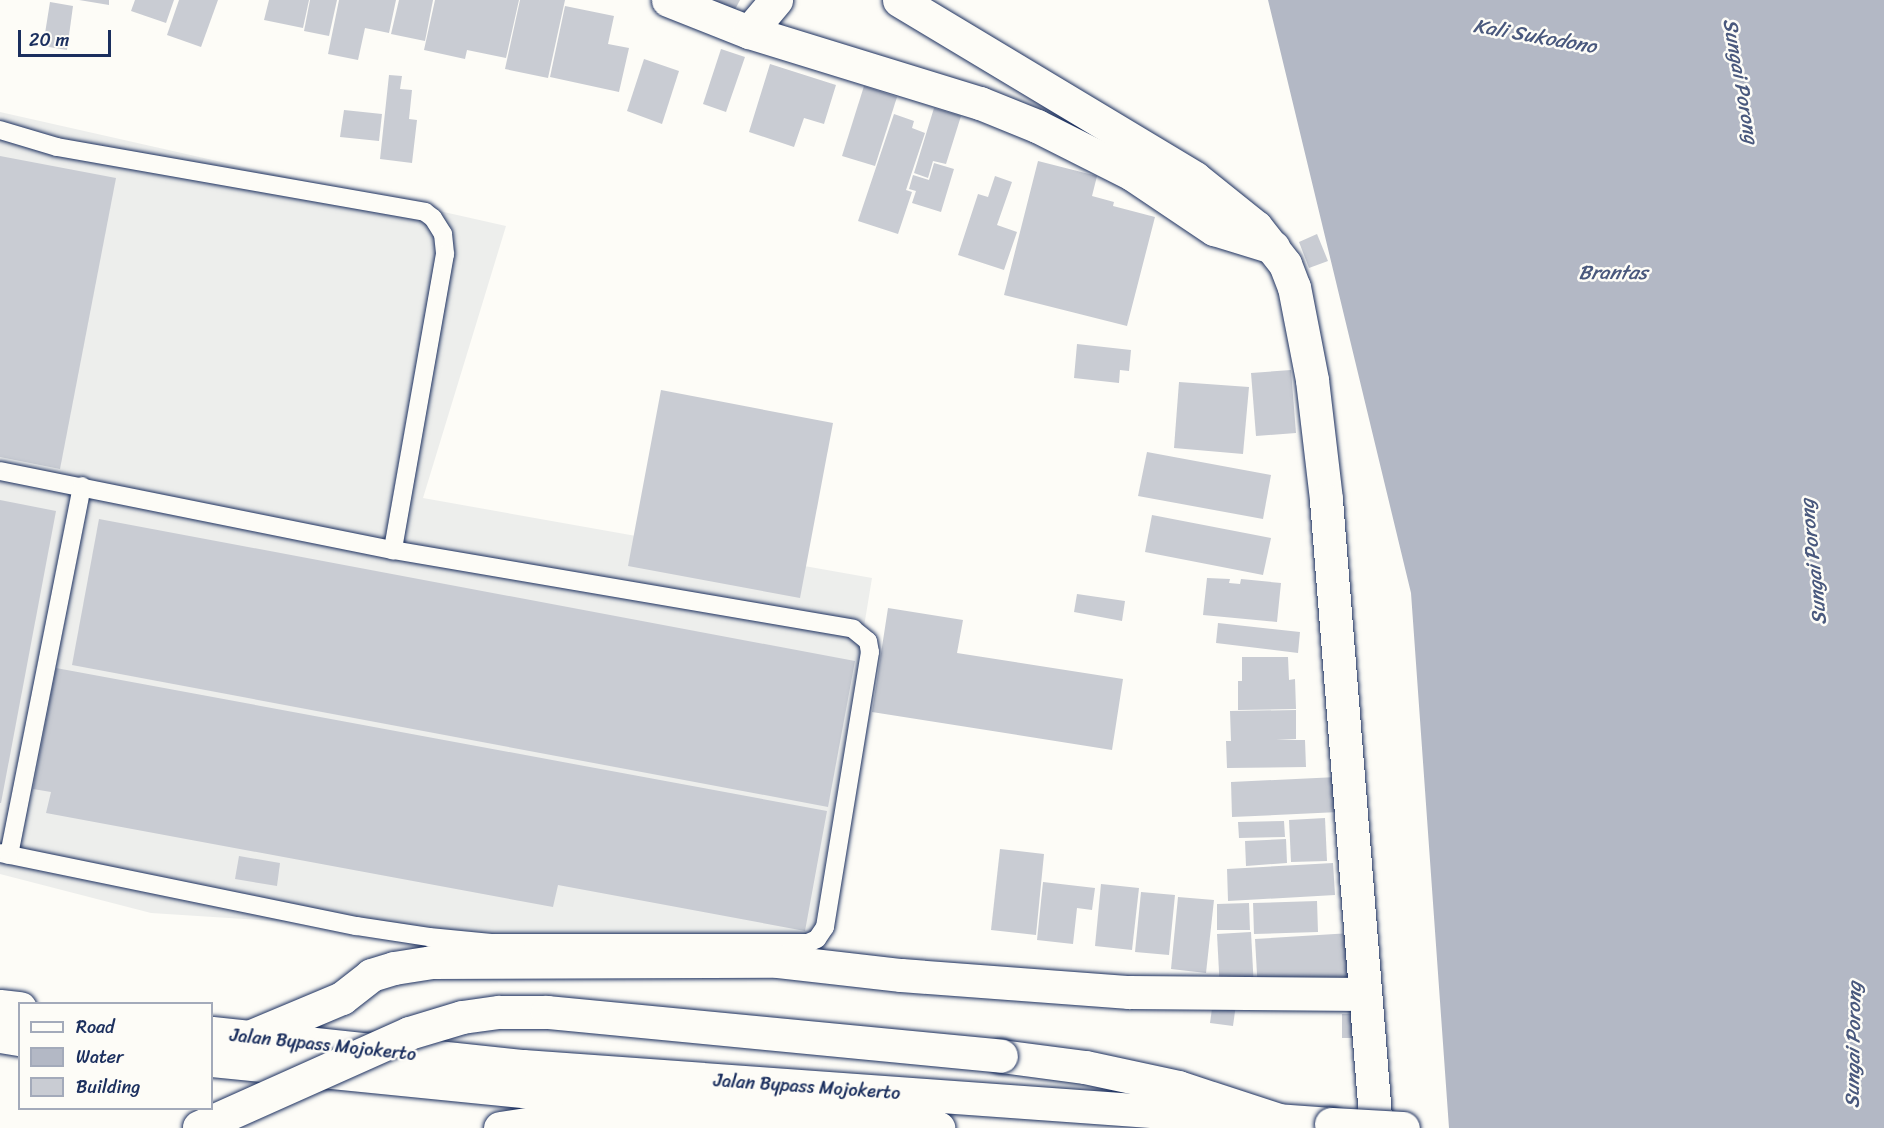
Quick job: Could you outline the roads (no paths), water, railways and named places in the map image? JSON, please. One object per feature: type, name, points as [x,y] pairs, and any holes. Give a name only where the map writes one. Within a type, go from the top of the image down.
[{"type":"main road","points":[[668,0],[749,32],[980,103],[1037,126],[1132,174],[1214,229],[1273,247]]},
{"type":"main road","points":[[749,32],[776,0]]},
{"type":"main road","points":[[899,0],[1195,178],[1256,227],[1285,264],[1294,287],[1312,380],[1338,642],[1376,1128]]},
{"type":"main road","points":[[249,1038],[342,998],[371,975],[394,968],[431,963],[778,961],[901,975],[1129,992],[1364,994]]},
{"type":"main road","points":[[0,1006],[18,1008]]},
{"type":"main road","points":[[198,1127],[409,1033],[462,1017],[499,1012],[547,1012],[1001,1056],[1085,1067],[1166,1085],[1280,1120]]},
{"type":"main road","name":"Jalan Bypass Mojokerto","points":[[213,1033],[523,1066],[1403,1128]]},
{"type":"main road","points":[[0,1036],[18,1039]]},
{"type":"main road","name":"Jalan Bypass Mojokerto","points":[[213,1060],[740,1113],[938,1128]]},
{"type":"main road","points":[[500,1128],[547,1121],[740,1113]]},
{"type":"lane","points":[[0,130],[57,147],[425,212],[433,218],[442,234],[445,254],[393,550]]},
{"type":"lane","points":[[0,471],[82,486],[393,550],[860,633],[868,641],[870,652],[821,935],[808,943],[491,943],[429,937],[345,924],[4,854],[82,486]]},
{"type":"water","name":"Brantas","points":[[1268,0],[1884,0],[1884,1128],[1449,1128],[1411,593]]},
{"type":"water label","name":"Kali Sukodono","points":[[1535,36]]},
{"type":"water label","name":"Sungai Porong","points":[[1741,81]]},
{"type":"water label","name":"Sungai Porong","points":[[1813,562]]},
{"type":"water label","name":"Sungai Porong","points":[[1853,1045]]}]
